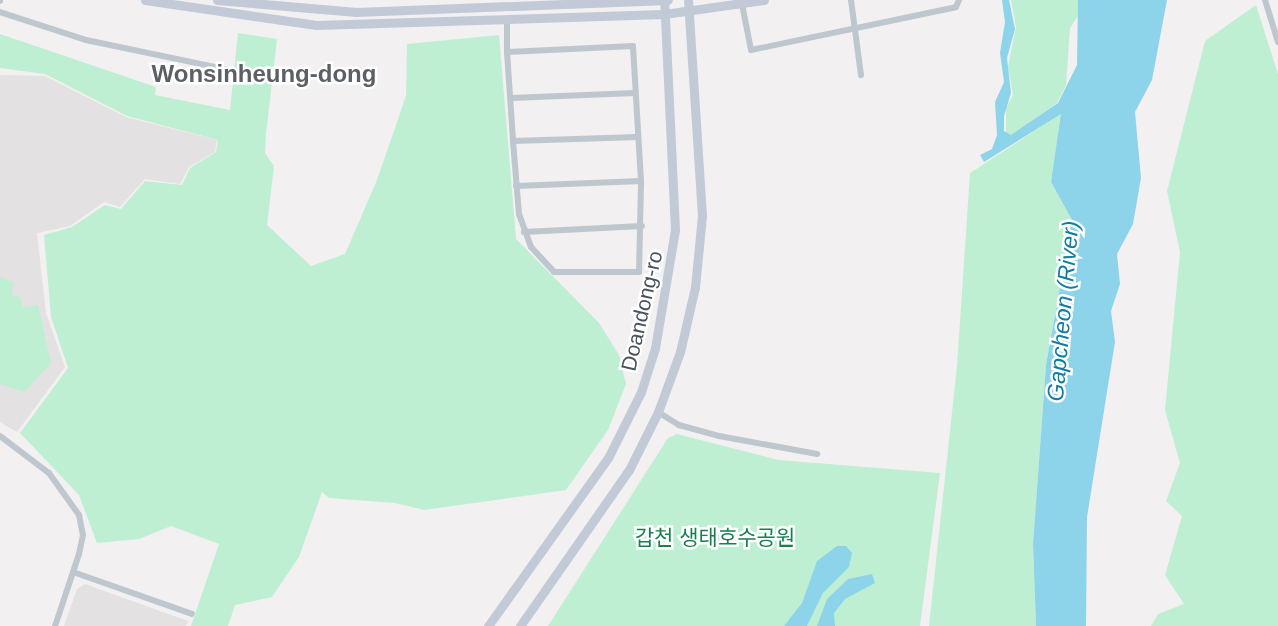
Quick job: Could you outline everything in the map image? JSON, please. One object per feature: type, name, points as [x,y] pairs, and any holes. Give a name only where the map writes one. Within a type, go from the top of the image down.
[{"type":"main road","points":[[145,0],[290,24],[507,21],[664,14],[764,0]]},
{"type":"main road","points":[[217,0],[356,12],[669,0]]},
{"type":"main road","name":"Doandong-ro","points":[[488,626],[608,458],[641,392],[655,348],[676,230],[664,0]]},
{"type":"main road","name":"Doandong-ro","points":[[520,626],[629,470],[670,384],[695,287],[702,216],[688,0]]},
{"type":"street","points":[[851,0],[857,29],[861,75]]},
{"type":"street","points":[[741,4],[751,50],[956,7],[959,0]]},
{"type":"street","points":[[1265,0],[1278,42]]},
{"type":"street","points":[[290,24],[293,5]]},
{"type":"street","points":[[0,12],[86,40],[229,70]]},
{"type":"street","points":[[507,21],[508,52],[516,186],[524,232],[531,247],[554,272],[639,272],[641,181],[632,46],[508,52]]},
{"type":"street","points":[[511,98],[635,93]]},
{"type":"street","points":[[513,141],[638,136]]},
{"type":"street","points":[[516,186],[641,181]]},
{"type":"street","points":[[524,232],[642,226]]},
{"type":"street","points":[[658,412],[679,425],[719,436],[817,454]]},
{"type":"street","points":[[0,436],[49,473],[79,515],[83,535],[55,626]]},
{"type":"street","points":[[73,572],[192,614]]},
{"type":"shaded area","points":[[0,75],[45,76],[126,117],[217,140],[215,152],[189,167],[180,184],[145,179],[120,207],[104,202],[70,226],[37,233],[46,313],[65,367],[17,432],[0,422]]},
{"type":"shaded area","points":[[85,584],[188,621],[186,626],[64,626],[77,589]]},
{"type":"green space","points":[[1011,0],[1078,0],[1078,16],[1070,28],[1066,85],[1057,103],[1011,136],[1006,134],[1006,108],[1013,95],[1008,67],[1016,27]]},
{"type":"green space","points":[[1256,5],[1278,74],[1278,626],[1151,626],[1158,614],[1184,604],[1165,575],[1182,516],[1166,501],[1180,463],[1165,410],[1180,252],[1167,191],[1205,41]]},
{"type":"green space","points":[[238,33],[277,39],[266,134],[265,153],[274,166],[267,225],[311,266],[345,254],[377,180],[406,96],[407,44],[499,35],[516,239],[599,323],[619,355],[626,384],[608,430],[566,490],[424,510],[395,503],[329,498],[322,492],[299,557],[272,597],[235,605],[228,626],[191,626],[219,544],[171,526],[139,539],[97,543],[79,495],[20,433],[68,368],[51,317],[44,235],[72,227],[105,205],[121,209],[145,181],[182,185],[190,168],[216,152],[218,140],[127,116],[45,74],[0,68],[0,34],[156,87],[155,95],[230,110]]},
{"type":"green space","points":[[1062,113],[1051,182],[1072,220],[1046,365],[1033,544],[1036,626],[929,626],[957,366],[970,173]]},
{"type":"green space","points":[[0,277],[13,282],[12,295],[20,297],[23,307],[38,305],[51,363],[24,392],[0,384]]},
{"type":"green space","name":"갑천 생태호수공원","points":[[677,434],[779,460],[940,473],[920,626],[548,626],[668,438]]},
{"type":"water","name":"Gapcheon (River)","points":[[1002,0],[1009,0],[1015,29],[1007,58],[1011,93],[1004,116],[1004,131],[1011,135],[1058,103],[1077,65],[1078,0],[1167,0],[1152,80],[1135,112],[1141,178],[1133,224],[1117,254],[1120,284],[1111,311],[1115,342],[1087,517],[1086,626],[1036,626],[1033,544],[1046,365],[1072,220],[1051,182],[1061,114],[984,162],[980,155],[992,149],[997,135],[995,102],[1004,82],[1000,53],[1005,22]]},
{"type":"water","points":[[837,546],[846,546],[852,553],[849,567],[823,593],[807,626],[784,626],[802,603],[817,561]]},
{"type":"water","points":[[872,574],[875,583],[845,599],[834,613],[835,626],[817,626],[827,599],[848,579]]},
{"type":"district","name":"Wonsinheung-dong","points":[[264,74]]}]
